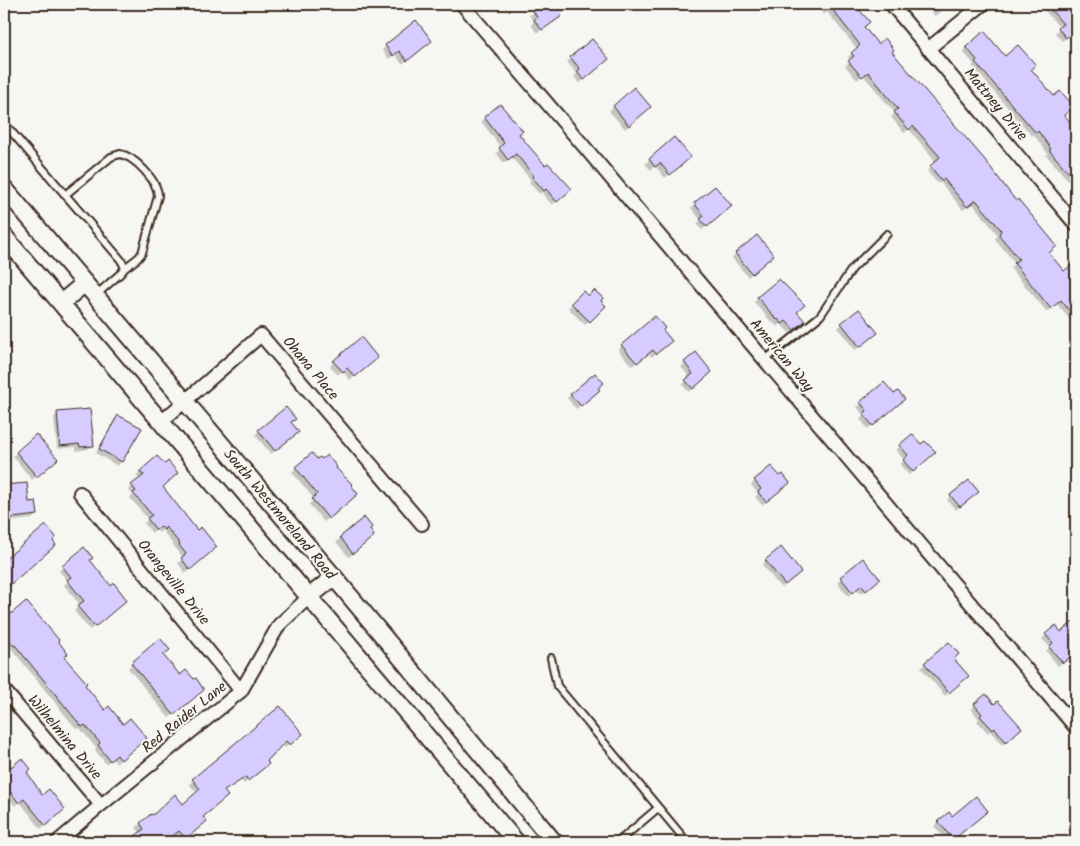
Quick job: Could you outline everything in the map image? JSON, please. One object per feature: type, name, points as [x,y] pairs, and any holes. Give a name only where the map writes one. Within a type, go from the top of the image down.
[{"type":"main road","name":"South Westmoreland Road","points":[[4,188],[334,577],[554,842]]},
{"type":"main road","name":"South Westmoreland Road","points":[[4,236],[516,842]]},
{"type":"main road","points":[[61,303],[90,289]]},
{"type":"main road","points":[[309,597],[334,577]]},
{"type":"street","name":"American Way","points":[[462,4],[1076,728]]},
{"type":"street","name":"Mattney Drive","points":[[891,4],[1076,225]]},
{"type":"street","points":[[928,49],[983,4]]},
{"type":"street","name":"Ohana Place","points":[[161,422],[261,335],[422,524]]},
{"type":"street","name":"Orangeville Drive","points":[[80,493],[242,691]]},
{"type":"street","name":"Red Raider Lane","points":[[57,842],[242,691],[279,625],[309,597]]},
{"type":"street","name":"Wilhelmina Drive","points":[[4,690],[101,805]]},
{"type":"lane","points":[[4,123],[121,260],[124,268]]},
{"type":"lane","points":[[65,195],[111,157],[120,154],[133,158],[156,187],[158,196],[142,253],[124,268],[121,273],[90,289]]},
{"type":"lane","points":[[765,360],[820,316],[852,270],[886,234]]},
{"type":"lane","points":[[552,658],[557,686],[686,842]]},
{"type":"lane","points":[[618,842],[658,808]]},
{"type":"building","points":[[541,4],[558,4],[564,11],[560,15],[562,16],[542,30],[534,20],[537,17],[533,11]]},
{"type":"building","points":[[828,4],[854,4],[870,22],[864,27],[878,44],[885,38],[894,50],[892,52],[985,160],[1016,201],[1018,199],[1057,246],[1049,253],[1064,271],[1076,261],[1076,319],[1061,300],[1051,309],[1014,263],[1019,259],[999,235],[1001,230],[976,200],[967,207],[944,179],[942,181],[930,166],[940,157],[913,126],[909,130],[894,112],[898,109],[868,72],[862,77],[848,61],[854,56],[851,53],[860,45]]},
{"type":"building","points":[[1046,4],[1076,4],[1076,30],[1066,38],[1058,28],[1063,24]]},
{"type":"building","points":[[416,20],[432,41],[407,61],[399,51],[393,56],[385,45]]},
{"type":"building","points":[[984,31],[1005,56],[1018,45],[1036,65],[1031,69],[1054,96],[1060,91],[1074,106],[1064,115],[1076,128],[1076,181],[1049,150],[1051,149],[1038,131],[1036,133],[975,62],[977,60],[966,47]]},
{"type":"building","points":[[592,39],[609,59],[584,80],[577,72],[580,69],[570,57]]},
{"type":"building","points":[[634,87],[651,107],[629,126],[613,106]]},
{"type":"building","points":[[500,104],[523,131],[519,134],[527,144],[545,165],[548,163],[572,189],[557,202],[532,177],[534,176],[516,154],[508,160],[499,148],[504,143],[484,117]]},
{"type":"building","points":[[674,137],[691,157],[670,175],[660,163],[655,167],[649,159]]},
{"type":"building","points":[[715,186],[732,206],[707,227],[700,219],[704,216],[694,203]]},
{"type":"building","points":[[757,235],[774,255],[752,274],[735,253]]},
{"type":"building","points":[[779,279],[805,305],[797,312],[805,321],[794,330],[786,321],[782,324],[777,320],[757,297]]},
{"type":"building","points":[[594,290],[603,298],[601,301],[606,306],[590,322],[571,303],[583,291],[588,296]]},
{"type":"building","points":[[859,309],[878,333],[860,347],[841,323]]},
{"type":"building","points":[[655,316],[665,328],[663,330],[672,341],[656,354],[653,350],[637,363],[621,345]]},
{"type":"building","points":[[361,337],[378,358],[355,377],[347,368],[343,372],[333,361]]},
{"type":"building","points":[[696,352],[712,372],[693,389],[685,380],[693,374],[684,362]]},
{"type":"building","points":[[595,373],[604,383],[598,388],[600,390],[581,406],[570,394]]},
{"type":"building","points":[[884,382],[894,394],[898,391],[905,399],[873,426],[863,414],[867,411],[860,402]]},
{"type":"building","points":[[286,407],[296,419],[291,422],[299,432],[275,451],[258,430]]},
{"type":"building","points":[[90,409],[94,446],[80,447],[79,444],[60,446],[57,412]]},
{"type":"building","points":[[118,415],[142,428],[122,462],[99,449]]},
{"type":"building","points":[[36,434],[58,459],[37,477],[16,452]]},
{"type":"building","points":[[912,434],[921,444],[925,441],[936,452],[913,472],[903,460],[908,455],[899,445]]},
{"type":"building","points":[[312,453],[317,459],[320,457],[322,459],[327,455],[336,468],[352,484],[358,494],[329,519],[312,499],[317,494],[295,467]]},
{"type":"building","points":[[157,456],[165,464],[168,461],[178,473],[163,487],[197,530],[201,527],[217,547],[190,570],[181,558],[186,554],[180,544],[166,527],[164,530],[161,526],[156,530],[147,518],[152,515],[133,493],[136,491],[131,485],[144,475],[139,472]]},
{"type":"building","points":[[771,466],[780,476],[783,474],[790,483],[766,502],[758,492],[761,489],[754,480]]},
{"type":"building","points":[[969,480],[979,492],[960,507],[950,495]]},
{"type":"building","points":[[27,483],[29,502],[36,501],[38,515],[4,519],[4,485]]},
{"type":"building","points":[[364,517],[372,527],[370,529],[374,536],[353,554],[340,537]]},
{"type":"building","points":[[46,525],[56,537],[53,541],[56,545],[4,590],[4,560]]},
{"type":"building","points":[[84,547],[93,558],[90,560],[111,586],[114,583],[127,600],[95,627],[77,606],[84,601],[67,580],[71,577],[62,566]]},
{"type":"building","points":[[781,547],[801,572],[785,585],[765,560]]},
{"type":"building","points":[[863,558],[880,579],[866,591],[861,585],[853,593],[840,577]]},
{"type":"building","points":[[26,601],[59,640],[68,654],[64,657],[87,683],[85,685],[105,710],[109,706],[123,724],[130,718],[147,738],[121,760],[117,755],[110,761],[98,745],[100,743],[85,725],[82,727],[4,634],[4,620]]},
{"type":"building","points":[[1076,619],[1076,652],[1063,663],[1049,647],[1053,643],[1045,634],[1056,625],[1061,632]]},
{"type":"building","points":[[160,638],[170,650],[163,655],[180,675],[186,670],[194,679],[196,678],[204,690],[174,715],[131,663]]},
{"type":"building","points":[[949,642],[959,654],[954,659],[969,676],[949,693],[924,663]]},
{"type":"building","points":[[986,694],[994,704],[998,701],[1022,728],[1006,742],[995,728],[993,730],[980,716],[982,714],[974,704]]},
{"type":"building","points":[[280,706],[303,734],[290,745],[286,741],[267,761],[269,764],[248,781],[246,777],[224,791],[228,796],[203,817],[207,821],[186,839],[179,831],[165,842],[140,842],[135,836],[144,829],[140,823],[151,814],[153,815],[175,794],[183,804],[200,789],[192,779]]},
{"type":"building","points":[[22,758],[31,769],[27,772],[42,795],[49,789],[65,809],[46,826],[24,799],[19,803],[4,784],[4,760],[11,767]]},
{"type":"building","points":[[976,796],[988,811],[953,840],[938,821],[949,812],[952,816]]}]
